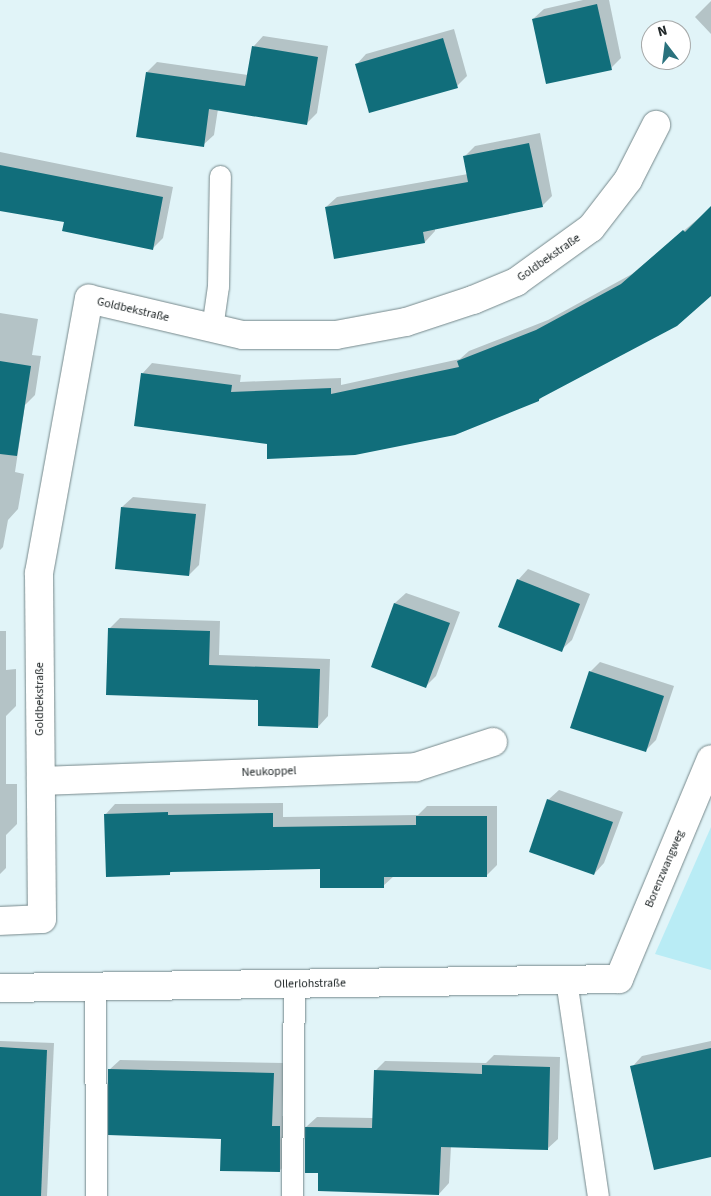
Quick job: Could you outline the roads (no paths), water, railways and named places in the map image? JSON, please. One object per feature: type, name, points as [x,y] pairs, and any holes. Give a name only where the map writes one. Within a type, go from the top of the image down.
[{"type":"street","name":"Goldbekstraße","points":[[0,921],[42,919],[39,573],[89,299],[243,335],[336,335],[406,322],[473,300],[516,282],[591,228],[628,180],[656,125]]},
{"type":"street","name":"Neukoppel","points":[[41,781],[416,767],[493,742]]},
{"type":"street","name":"Borenzwangweg","points":[[619,979],[711,759]]},
{"type":"street","name":"Ollerlohstraße","points":[[0,988],[619,979]]},
{"type":"lane","points":[[212,328],[218,286],[220,176]]},
{"type":"lane","points":[[566,980],[598,1196]]},
{"type":"lane","points":[[292,1196],[294,984]]},
{"type":"lane","points":[[95,986],[96,1196]]}]
